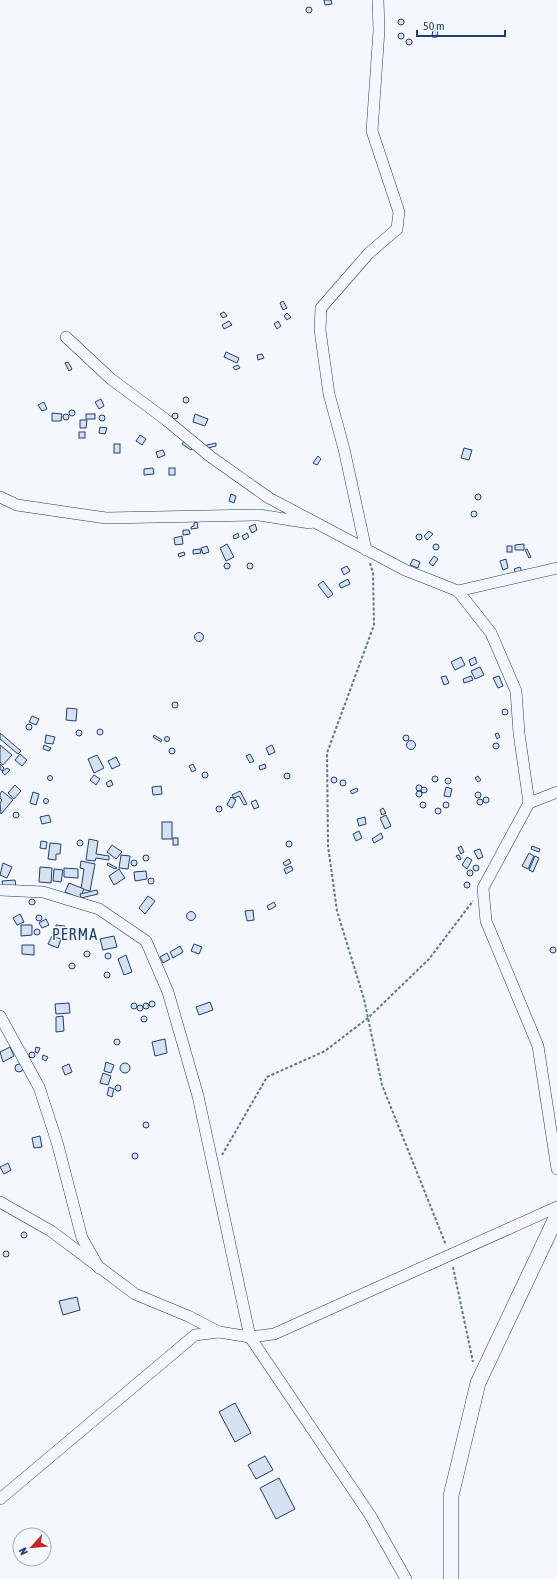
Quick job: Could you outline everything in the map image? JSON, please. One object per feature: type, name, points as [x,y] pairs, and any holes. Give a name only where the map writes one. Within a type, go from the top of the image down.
[{"type":"street","points":[[366,550],[344,449],[329,394],[320,330],[321,308],[369,253],[397,229],[399,212],[372,130],[379,30],[378,0]]},
{"type":"street","points":[[66,337],[111,379],[164,418],[211,457],[270,498],[316,524],[405,570],[458,591],[491,633],[516,691],[518,733],[529,803],[483,888],[486,921],[538,1046],[557,1169]]},
{"type":"street","points":[[0,498],[17,505],[106,518],[259,515],[316,524]]},
{"type":"street","points":[[458,591],[557,568]]},
{"type":"street","points":[[529,803],[557,792]]},
{"type":"street","points":[[0,890],[43,892],[98,909],[146,941],[170,1000],[198,1096],[250,1337],[370,1515],[406,1579]]},
{"type":"street","points":[[0,1016],[39,1087],[57,1142],[82,1238],[99,1268]]},
{"type":"street","points":[[0,1202],[51,1231],[135,1294],[188,1316],[219,1332]]},
{"type":"street","points":[[0,1499],[195,1335],[219,1332],[250,1337],[274,1334],[557,1207]]},
{"type":"street","points":[[451,1579],[451,1496],[478,1383],[557,1216]]},
{"type":"path","points":[[366,550],[373,573],[374,625],[327,753],[328,846],[337,911],[364,998],[382,1085],[450,1255],[478,1383]]},
{"type":"path","points":[[213,1170],[267,1077],[325,1051],[368,1018],[429,959],[483,888]]},
{"type":"building","points":[[324,0],[331,0],[332,4],[325,5]]},
{"type":"building","points":[[309,7],[312,10],[309,13],[306,10]]},
{"type":"building","points":[[401,19],[404,22],[401,25],[398,22]]},
{"type":"building","points":[[425,21],[428,22],[427,27],[424,26]]},
{"type":"building","points":[[433,28],[438,29],[437,37],[432,37]]},
{"type":"building","points":[[401,33],[404,36],[401,39],[398,36]]},
{"type":"building","points":[[409,39],[412,42],[409,45],[406,42]]},
{"type":"building","points":[[283,301],[287,308],[283,310],[280,303]]},
{"type":"building","points":[[224,312],[227,316],[223,318],[220,314]]},
{"type":"building","points":[[287,313],[291,317],[287,320],[284,316]]},
{"type":"building","points":[[229,321],[232,325],[224,329],[222,325]]},
{"type":"building","points":[[278,321],[281,326],[277,329],[274,324]]},
{"type":"building","points":[[226,352],[239,358],[237,363],[224,357]]},
{"type":"building","points":[[262,354],[264,358],[258,360],[257,355]]},
{"type":"building","points":[[68,362],[72,369],[69,371],[65,363]]},
{"type":"building","points":[[238,365],[240,368],[235,370],[233,367]]},
{"type":"building","points":[[186,397],[189,400],[186,403],[183,400]]},
{"type":"building","points":[[101,399],[104,406],[99,409],[95,402]]},
{"type":"building","points":[[44,402],[47,409],[42,411],[38,405]]},
{"type":"building","points":[[72,410],[75,413],[72,416],[69,413]]},
{"type":"building","points":[[52,413],[62,414],[61,421],[52,421]]},
{"type":"building","points":[[175,413],[178,416],[175,419],[172,416]]},
{"type":"building","points":[[66,414],[69,417],[66,420],[63,417]]},
{"type":"building","points":[[86,414],[95,414],[95,419],[86,419]]},
{"type":"building","points":[[195,414],[208,419],[205,426],[193,422]]},
{"type":"building","points":[[102,415],[105,418],[102,421],[99,418]]},
{"type":"building","points":[[80,420],[87,420],[86,428],[80,428]]},
{"type":"building","points":[[100,427],[107,428],[105,434],[99,433]]},
{"type":"building","points":[[79,432],[85,432],[85,438],[79,438]]},
{"type":"building","points":[[140,435],[146,439],[142,445],[136,441]]},
{"type":"building","points":[[184,441],[193,447],[191,450],[182,444]]},
{"type":"building","points":[[216,443],[216,446],[204,449],[203,446]]},
{"type":"building","points":[[114,444],[120,444],[120,453],[114,453]]},
{"type":"building","points":[[464,448],[472,450],[469,460],[461,458]]},
{"type":"building","points":[[163,450],[165,455],[158,458],[156,452]]},
{"type":"building","points":[[318,456],[321,459],[317,465],[313,463]]},
{"type":"building","points":[[153,468],[154,474],[144,475],[144,469]]},
{"type":"building","points":[[169,468],[175,468],[175,475],[169,475]]},
{"type":"building","points":[[231,494],[236,496],[234,503],[229,501]]},
{"type":"building","points":[[478,494],[481,497],[478,500],[475,497]]},
{"type":"building","points":[[474,511],[477,514],[474,517],[471,514]]},
{"type":"building","points":[[197,522],[198,528],[191,529],[191,527],[194,526],[194,523]]},
{"type":"building","points":[[255,524],[257,530],[252,533],[249,527]]},
{"type":"building","points":[[183,530],[189,530],[190,534],[183,535]]},
{"type":"building","points":[[429,531],[433,534],[427,540],[424,536]]},
{"type":"building","points":[[238,533],[239,537],[234,539],[233,536]]},
{"type":"building","points":[[247,533],[249,537],[244,540],[242,536]]},
{"type":"building","points":[[419,534],[422,537],[419,540],[416,537]]},
{"type":"building","points":[[182,536],[183,544],[175,545],[174,538]]},
{"type":"building","points":[[227,544],[234,557],[226,561],[220,548]]},
{"type":"building","points":[[436,544],[439,547],[436,550],[433,547]]},
{"type":"building","points":[[524,544],[524,550],[515,550],[515,545]]},
{"type":"building","points":[[207,546],[209,552],[203,554],[201,548]]},
{"type":"building","points":[[507,546],[512,546],[512,552],[507,552]]},
{"type":"building","points":[[200,549],[201,553],[193,554],[193,550]]},
{"type":"building","points":[[527,549],[531,557],[529,558],[525,550]]},
{"type":"building","points":[[184,552],[185,555],[179,557],[178,554]]},
{"type":"building","points":[[434,556],[438,559],[433,566],[429,563]]},
{"type":"building","points":[[413,559],[420,562],[418,568],[410,565]]},
{"type":"building","points":[[506,559],[508,568],[503,570],[500,561]]},
{"type":"building","points":[[227,563],[230,566],[227,569],[224,566]]},
{"type":"building","points":[[250,563],[253,566],[250,569],[247,566]]},
{"type":"building","points":[[347,566],[350,571],[344,575],[341,569]]},
{"type":"building","points":[[520,567],[522,572],[516,574],[514,569]]},
{"type":"building","points":[[348,579],[350,584],[341,588],[339,584]]},
{"type":"building","points":[[323,581],[333,594],[328,598],[318,585]]},
{"type":"building","points":[[199,632],[204,637],[199,642],[194,637]]},
{"type":"building","points":[[461,657],[465,665],[455,670],[451,662]]},
{"type":"building","points":[[475,657],[477,663],[471,666],[469,660]]},
{"type":"building","points":[[480,667],[484,675],[475,679],[471,671]]},
{"type":"building","points":[[446,676],[449,683],[444,685],[441,677]]},
{"type":"building","points":[[471,676],[473,680],[464,683],[463,679]]},
{"type":"building","points":[[499,676],[503,686],[498,688],[493,678]]},
{"type":"building","points":[[175,702],[178,705],[175,708],[172,705]]},
{"type":"building","points":[[67,708],[77,709],[76,721],[66,720]]},
{"type":"building","points":[[505,709],[508,712],[505,715],[502,712]]},
{"type":"building","points":[[32,716],[39,719],[36,725],[29,722]]},
{"type":"building","points":[[29,724],[32,727],[29,730],[26,727]]},
{"type":"building","points":[[100,729],[103,732],[100,735],[97,732]]},
{"type":"building","points":[[79,730],[82,733],[79,736],[76,733]]},
{"type":"building","points":[[0,733],[21,751],[18,754],[0,739]]},
{"type":"building","points":[[498,733],[500,737],[497,739],[495,734]]},
{"type":"building","points":[[46,735],[55,737],[53,744],[45,743]]},
{"type":"building","points":[[154,735],[162,740],[161,742],[153,737]]},
{"type":"building","points":[[406,735],[409,738],[406,741],[403,738]]},
{"type":"building","points":[[167,736],[170,739],[167,742],[164,739]]},
{"type":"building","points":[[409,741],[413,741],[415,745],[413,749],[409,749],[407,747],[407,743]]},
{"type":"building","points":[[496,743],[499,746],[496,749],[493,746]]},
{"type":"building","points":[[0,745],[12,755],[3,765],[0,762]]},
{"type":"building","points":[[44,745],[51,748],[49,751],[43,749]]},
{"type":"building","points":[[272,745],[275,752],[269,755],[266,748]]},
{"type":"building","points":[[172,748],[175,751],[172,754],[169,751]]},
{"type":"building","points":[[20,754],[27,760],[22,766],[15,760]]},
{"type":"building","points":[[250,754],[254,761],[250,763],[246,756]]},
{"type":"building","points":[[97,755],[104,768],[94,773],[88,759]]},
{"type":"building","points":[[116,757],[120,765],[112,769],[108,761]]},
{"type":"building","points":[[0,764],[4,768],[2,771],[0,769]]},
{"type":"building","points":[[193,764],[196,770],[192,772],[189,766]]},
{"type":"building","points":[[265,764],[266,768],[260,770],[259,766]]},
{"type":"building","points":[[7,768],[10,770],[5,775],[2,772]]},
{"type":"building","points":[[205,772],[208,775],[205,778],[202,775]]},
{"type":"building","points":[[287,773],[290,776],[287,779],[284,776]]},
{"type":"building","points":[[50,775],[53,778],[50,781],[47,778]]},
{"type":"building","points":[[94,775],[100,779],[96,785],[90,780]]},
{"type":"building","points":[[435,776],[438,779],[435,782],[432,779]]},
{"type":"building","points":[[478,776],[481,780],[478,782],[475,778]]},
{"type":"building","points":[[334,777],[337,780],[334,783],[331,780]]},
{"type":"building","points":[[448,778],[451,781],[448,784],[445,781]]},
{"type":"building","points":[[111,780],[113,785],[108,787],[106,783]]},
{"type":"building","points":[[343,780],[346,783],[343,786],[340,783]]},
{"type":"building","points":[[15,785],[21,791],[14,799],[8,793]]},
{"type":"building","points":[[419,785],[422,788],[419,791],[416,788]]},
{"type":"building","points":[[161,786],[162,794],[153,795],[152,787]]},
{"type":"building","points":[[424,787],[427,790],[424,793],[421,790]]},
{"type":"building","points":[[446,787],[452,789],[450,797],[444,796]]},
{"type":"building","points":[[357,788],[358,791],[352,794],[350,791]]},
{"type":"building","points":[[2,791],[13,800],[1,814],[0,803],[2,800],[0,798],[0,794]]},
{"type":"building","points":[[240,791],[247,804],[244,805],[239,796],[234,798],[232,795]]},
{"type":"building","points":[[419,791],[422,794],[419,797],[416,794]]},
{"type":"building","points":[[33,792],[39,794],[36,805],[30,803]]},
{"type":"building","points":[[478,792],[481,795],[478,798],[475,795]]},
{"type":"building","points":[[231,797],[236,800],[232,808],[227,805]]},
{"type":"building","points":[[486,797],[489,800],[486,803],[483,800]]},
{"type":"building","points":[[46,798],[49,801],[46,804],[43,801]]},
{"type":"building","points":[[480,799],[483,802],[480,805],[477,802]]},
{"type":"building","points":[[256,800],[259,807],[254,809],[251,802]]},
{"type":"building","points":[[423,802],[426,805],[423,808],[420,805]]},
{"type":"building","points":[[446,802],[449,805],[446,808],[443,805]]},
{"type":"building","points":[[219,806],[222,809],[219,812],[216,809]]},
{"type":"building","points":[[383,808],[386,813],[382,815],[380,810]]},
{"type":"building","points":[[438,808],[441,811],[438,814],[435,811]]},
{"type":"building","points":[[16,812],[19,815],[16,818],[13,815]]},
{"type":"building","points":[[49,815],[51,822],[42,824],[40,817]]},
{"type":"building","points":[[386,815],[391,826],[385,829],[380,818]]},
{"type":"building","points":[[365,817],[366,824],[359,826],[357,819]]},
{"type":"building","points":[[162,822],[172,822],[172,839],[162,839]]},
{"type":"building","points":[[359,831],[362,838],[356,841],[353,834]]},
{"type":"building","points":[[381,833],[383,838],[374,843],[372,839]]},
{"type":"building","points":[[173,838],[178,838],[178,845],[173,845]]},
{"type":"building","points":[[89,839],[98,841],[96,854],[109,856],[109,860],[96,858],[95,861],[86,860]]},
{"type":"building","points":[[80,840],[83,843],[80,846],[77,843]]},
{"type":"building","points":[[41,841],[47,842],[46,849],[40,848]]},
{"type":"building","points":[[289,841],[292,844],[289,847],[286,844]]},
{"type":"building","points":[[50,843],[61,844],[60,854],[56,854],[56,860],[48,859]]},
{"type":"building","points":[[112,845],[122,852],[116,859],[107,852]]},
{"type":"building","points":[[461,846],[464,852],[461,854],[458,848]]},
{"type":"building","points":[[532,846],[540,849],[539,852],[531,849]]},
{"type":"building","points":[[480,849],[483,857],[478,859],[474,851]]},
{"type":"building","points":[[529,853],[534,856],[528,869],[522,866]]},
{"type":"building","points":[[121,855],[130,856],[128,869],[119,868]]},
{"type":"building","points":[[146,855],[149,858],[146,861],[143,858]]},
{"type":"building","points":[[459,855],[461,859],[459,860],[456,856]]},
{"type":"building","points":[[535,856],[539,858],[533,872],[529,870]]},
{"type":"building","points":[[467,857],[472,860],[467,869],[462,865]]},
{"type":"building","points":[[289,859],[291,863],[285,866],[283,863]]},
{"type":"building","points":[[134,860],[137,863],[134,866],[131,863]]},
{"type":"building","points":[[81,861],[95,864],[90,891],[81,889],[84,869],[80,868]]},
{"type":"building","points":[[3,863],[12,867],[7,878],[0,875]]},
{"type":"building","points":[[108,863],[117,868],[115,869],[107,865]]},
{"type":"building","points":[[476,865],[479,868],[476,871],[473,868]]},
{"type":"building","points":[[291,866],[293,870],[286,874],[284,869]]},
{"type":"building","points":[[40,867],[52,868],[51,883],[39,882]]},
{"type":"building","points":[[64,868],[78,869],[78,878],[64,877]]},
{"type":"building","points":[[54,869],[63,870],[61,882],[53,881]]},
{"type":"building","points":[[119,869],[125,878],[114,885],[109,876]]},
{"type":"building","points":[[470,870],[473,873],[470,876],[467,873]]},
{"type":"building","points":[[146,871],[147,879],[135,881],[134,872]]},
{"type":"building","points":[[151,878],[154,881],[151,884],[148,881]]},
{"type":"building","points":[[15,880],[16,887],[3,888],[2,881]]},
{"type":"building","points":[[467,882],[470,885],[467,888],[464,885]]},
{"type":"building","points":[[69,883],[84,889],[80,898],[65,892]]},
{"type":"building","points":[[97,890],[98,894],[81,898],[80,894]]},
{"type":"building","points":[[148,896],[155,901],[145,914],[139,908]]},
{"type":"building","points":[[32,899],[35,902],[32,905],[29,902]]},
{"type":"building","points":[[274,902],[276,906],[269,910],[267,906]]},
{"type":"building","points":[[253,910],[254,920],[247,921],[245,911]]},
{"type":"building","points":[[189,912],[193,912],[195,916],[193,920],[189,920],[187,918],[187,914]]},
{"type":"building","points":[[20,914],[24,922],[17,925],[13,918]]},
{"type":"building","points":[[39,915],[42,918],[39,921],[36,918]]},
{"type":"building","points":[[46,919],[49,925],[42,928],[39,923]]},
{"type":"building","points":[[21,925],[32,925],[32,935],[21,936]]},
{"type":"building","points":[[56,925],[65,926],[65,934],[56,934]]},
{"type":"building","points":[[37,929],[40,932],[37,935],[34,932]]},
{"type":"building","points":[[52,936],[61,939],[58,948],[48,944]]},
{"type":"building","points":[[114,936],[117,947],[103,950],[100,939]]},
{"type":"building","points":[[194,944],[202,947],[199,954],[191,951]]},
{"type":"building","points":[[22,945],[34,945],[34,955],[22,954]]},
{"type":"building","points":[[180,946],[183,952],[173,958],[170,952]]},
{"type":"building","points":[[553,947],[556,950],[553,953],[550,950]]},
{"type":"building","points":[[87,951],[90,954],[87,957],[84,954]]},
{"type":"building","points":[[108,953],[111,956],[108,959],[105,956]]},
{"type":"building","points":[[167,953],[170,959],[163,963],[160,957]]},
{"type":"building","points":[[126,955],[132,972],[124,975],[118,959]]},
{"type":"building","points":[[72,963],[75,966],[72,969],[69,966]]},
{"type":"building","points":[[107,972],[110,975],[107,978],[104,975]]},
{"type":"building","points":[[152,1001],[155,1004],[152,1007],[149,1004]]},
{"type":"building","points":[[210,1002],[213,1010],[199,1015],[196,1007]]},
{"type":"building","points":[[69,1003],[70,1013],[56,1014],[55,1004]]},
{"type":"building","points":[[134,1003],[137,1006],[134,1009],[131,1006]]},
{"type":"building","points":[[146,1003],[149,1006],[146,1009],[143,1006]]},
{"type":"building","points":[[140,1005],[143,1008],[140,1011],[137,1008]]},
{"type":"building","points":[[63,1016],[64,1031],[56,1032],[56,1017]]},
{"type":"building","points":[[144,1016],[147,1019],[144,1022],[141,1019]]},
{"type":"building","points":[[117,1039],[120,1042],[117,1045],[114,1042]]},
{"type":"building","points":[[165,1039],[167,1053],[155,1056],[152,1042]]},
{"type":"building","points":[[10,1047],[14,1056],[3,1062],[0,1052]]},
{"type":"building","points":[[36,1047],[40,1048],[38,1053],[35,1052]]},
{"type":"building","points":[[32,1052],[35,1055],[32,1058],[29,1055]]},
{"type":"building","points":[[43,1055],[48,1057],[46,1061],[42,1059]]},
{"type":"building","points":[[106,1062],[114,1065],[111,1073],[104,1071]]},
{"type":"building","points":[[123,1063],[127,1063],[129,1064],[129,1072],[123,1073],[120,1070],[120,1066]]},
{"type":"building","points":[[19,1064],[22,1065],[22,1071],[19,1072],[16,1071],[15,1068],[16,1065]]},
{"type":"building","points":[[69,1064],[72,1072],[65,1075],[62,1067]]},
{"type":"building","points":[[103,1073],[111,1076],[108,1085],[100,1083]]},
{"type":"building","points":[[118,1085],[121,1088],[118,1091],[115,1088]]},
{"type":"building","points":[[109,1087],[114,1089],[112,1097],[107,1095]]},
{"type":"building","points":[[146,1122],[149,1125],[146,1128],[143,1125]]},
{"type":"building","points":[[40,1136],[42,1147],[34,1148],[32,1138]]},
{"type":"building","points":[[135,1153],[138,1156],[135,1159],[132,1156]]},
{"type":"building","points":[[8,1163],[11,1170],[4,1174],[0,1167]]},
{"type":"building","points":[[24,1232],[27,1235],[24,1238],[21,1235]]},
{"type":"building","points":[[6,1251],[9,1254],[6,1257],[3,1254]]},
{"type":"building","points":[[77,1297],[80,1310],[63,1315],[59,1301]]},
{"type":"building","points":[[235,1403],[251,1433],[235,1442],[219,1412]]},
{"type":"building","points":[[265,1456],[273,1470],[256,1479],[248,1465]]},
{"type":"building","points":[[279,1478],[295,1509],[276,1519],[260,1488]]},
{"type":"district","name":"PERMA","points":[[75,934]]}]
